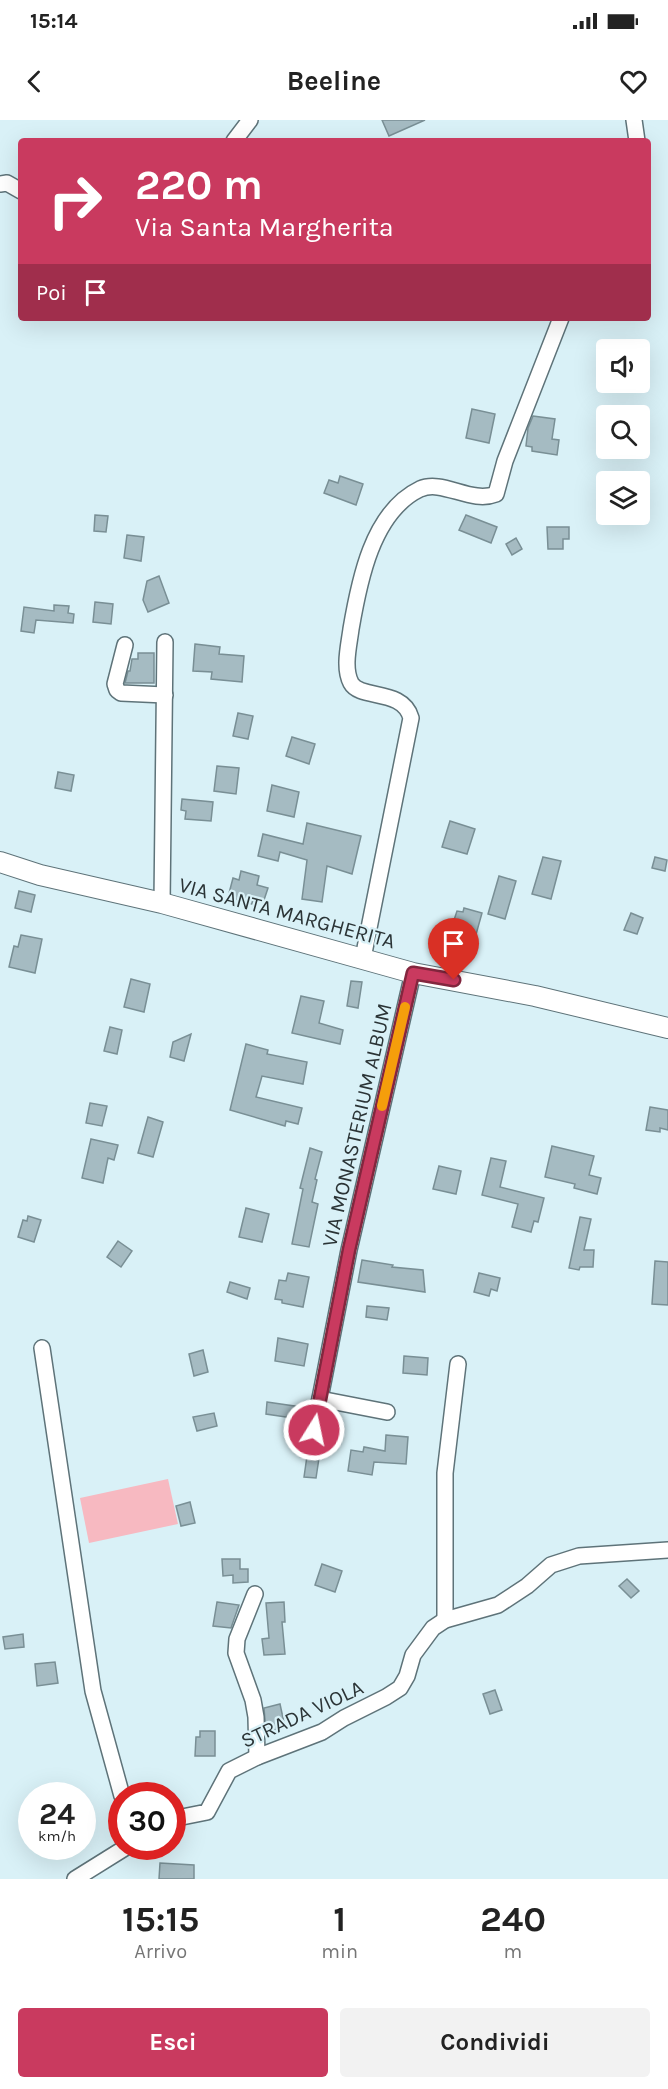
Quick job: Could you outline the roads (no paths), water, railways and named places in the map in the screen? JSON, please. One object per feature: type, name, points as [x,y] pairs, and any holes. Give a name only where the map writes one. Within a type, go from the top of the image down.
[{"type":"street","points":[[236,138],[250,120]]},
{"type":"street","points":[[634,120],[637,138]]},
{"type":"street","points":[[0,184],[7,183],[18,189]]},
{"type":"street","points":[[363,958],[411,718],[409,711],[402,704],[382,695],[354,687],[350,682],[347,664],[360,581],[374,542],[394,510],[422,488],[448,489],[487,498],[496,494],[505,461],[560,321]]},
{"type":"street","points":[[162,903],[165,642]]},
{"type":"street","points":[[125,645],[116,684],[117,690],[121,693],[165,695]]},
{"type":"street","name":"VIA SANTA MARGHERITA","points":[[0,862],[40,875],[162,903],[413,973],[534,996],[668,1028]]},
{"type":"street","name":"VIA MONASTERIUM ALBUM","points":[[314,1430],[349,1250],[413,973]]},
{"type":"street","points":[[42,1348],[93,1691],[118,1782]]},
{"type":"street","points":[[445,1620],[445,1473],[459,1364]]},
{"type":"street","points":[[320,1400],[387,1412]]},
{"type":"street","name":"STRADA VIOLA","points":[[186,1816],[207,1812],[229,1772],[256,1757],[322,1732],[400,1688],[413,1655],[433,1628],[445,1620],[498,1605],[527,1586],[551,1565],[579,1556],[668,1550]]},
{"type":"street","points":[[255,1594],[237,1639],[236,1653],[253,1700],[256,1717],[256,1757]]},
{"type":"street","points":[[75,1879],[108,1858]]}]
